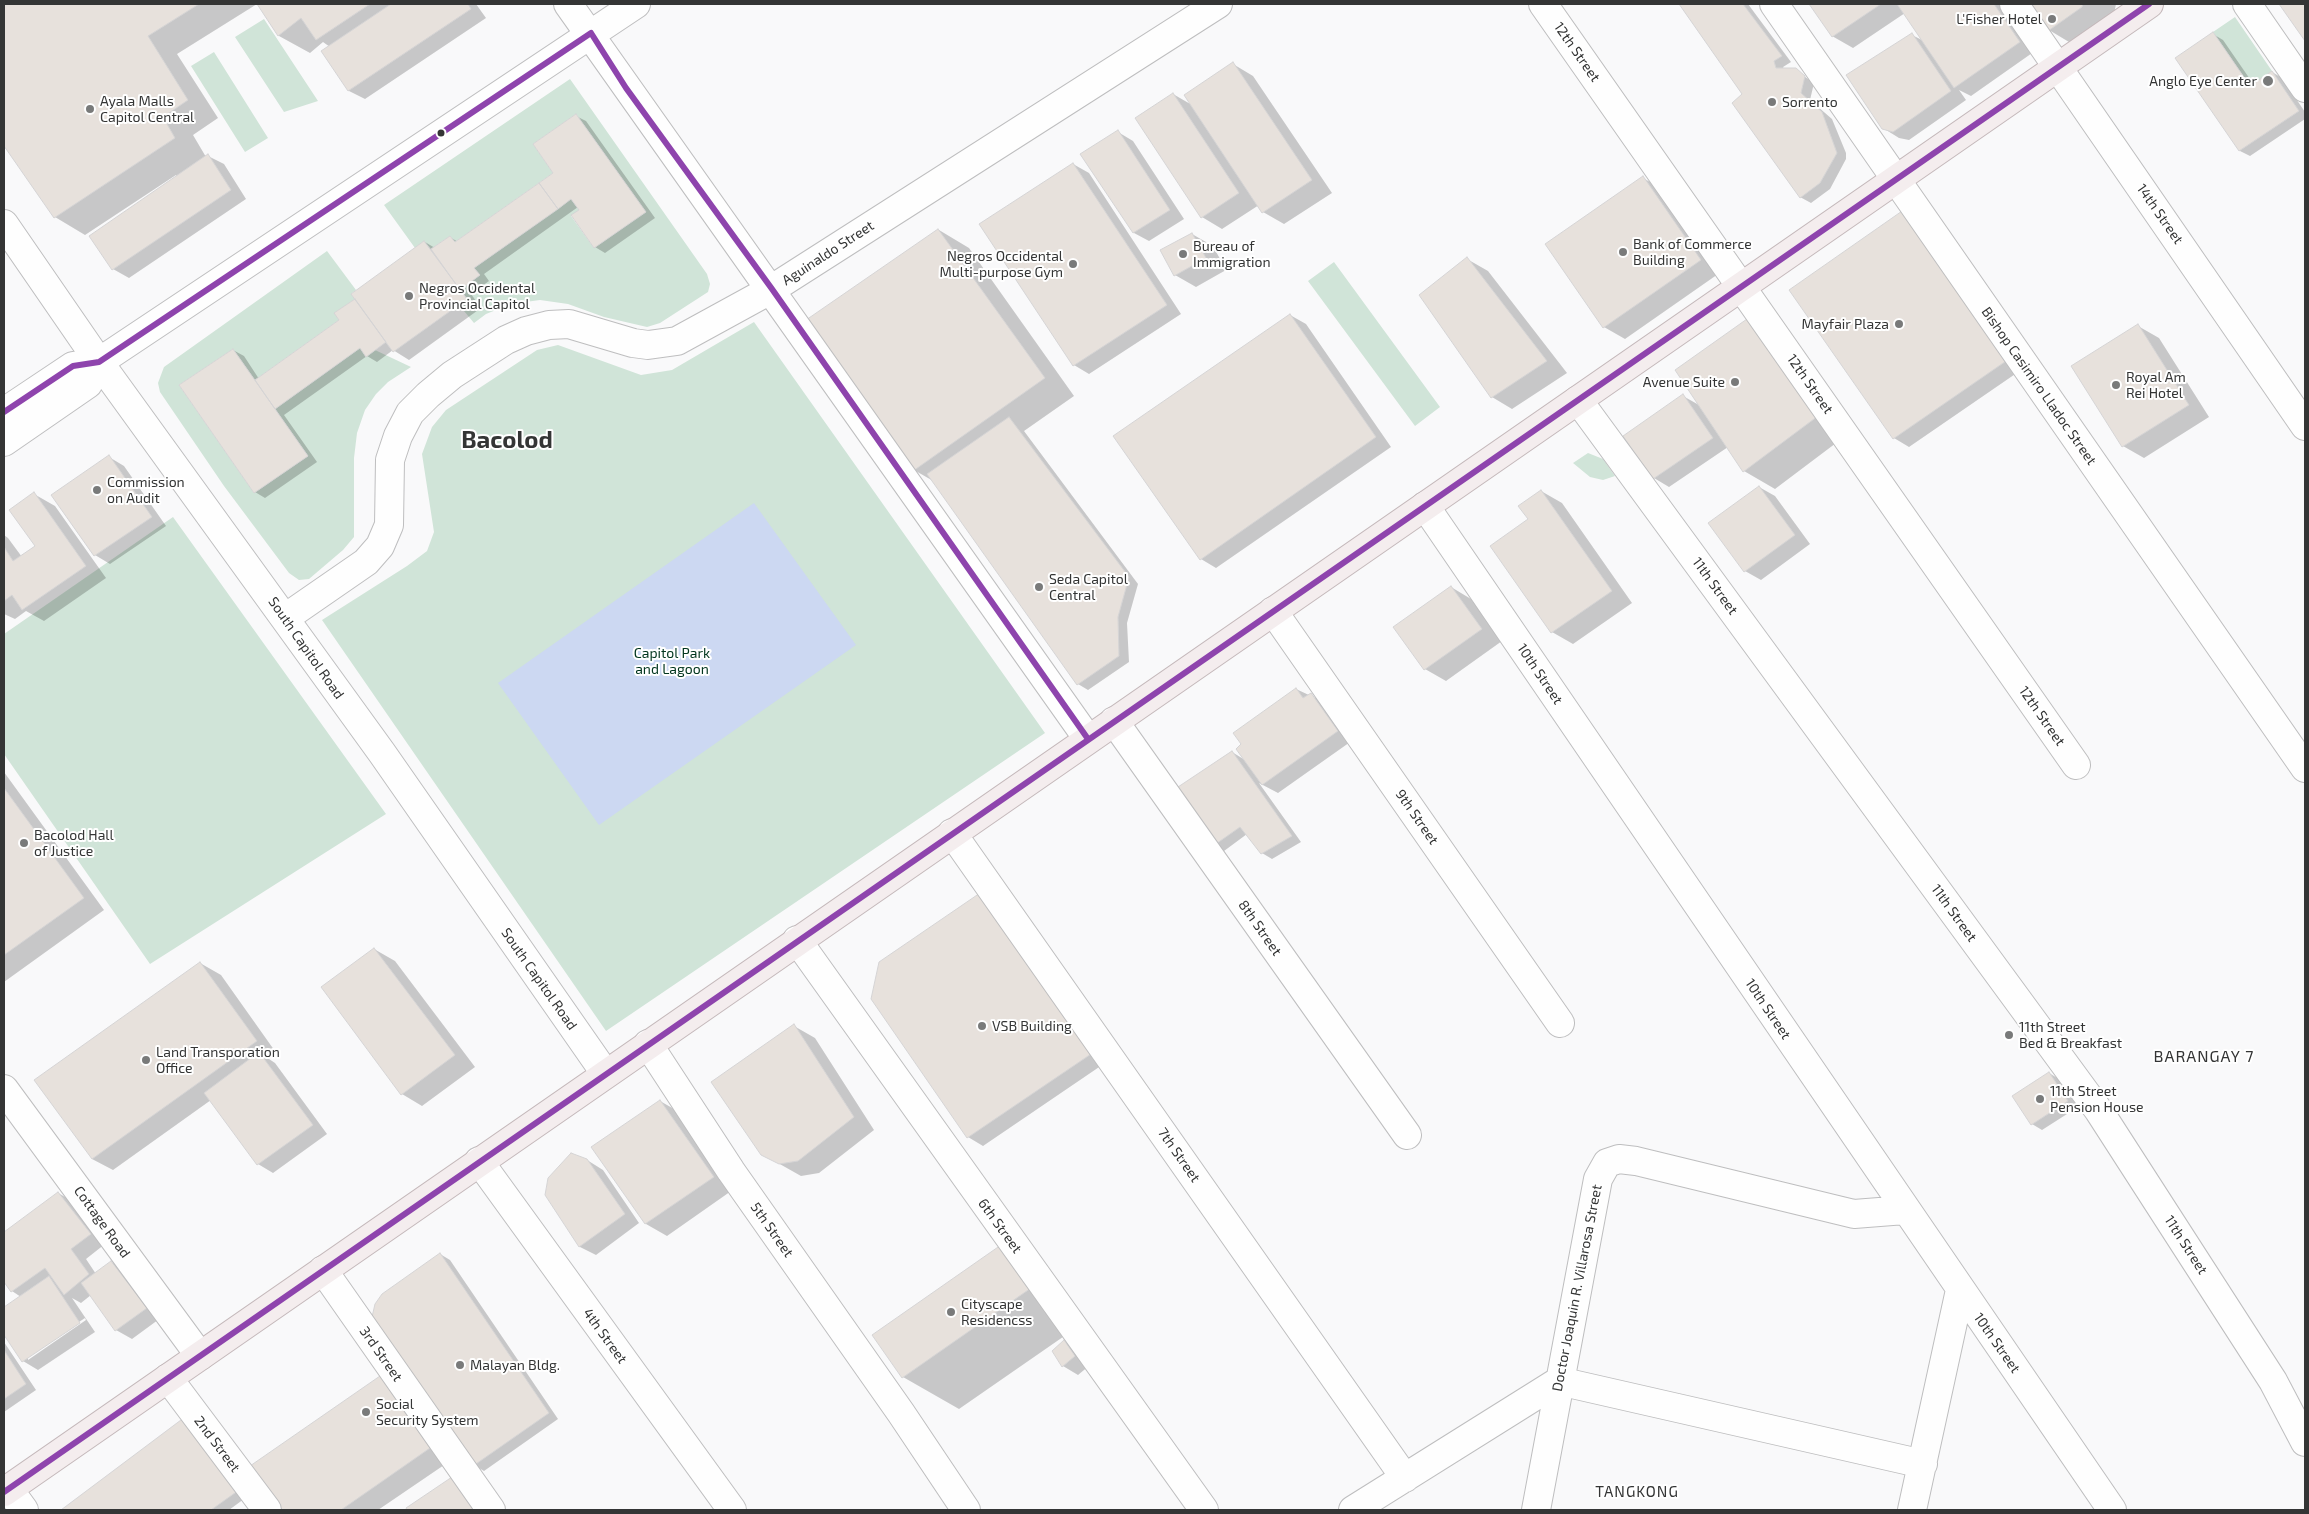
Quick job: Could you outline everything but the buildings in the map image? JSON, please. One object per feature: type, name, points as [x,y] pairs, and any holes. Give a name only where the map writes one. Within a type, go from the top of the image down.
[{"type":"main road","points":[[6,1490],[2149,4]]},
{"type":"street","points":[[568,4],[590,33],[626,88],[772,289],[1088,739]]},
{"type":"street","points":[[4,412],[73,366],[99,362],[636,4]]},
{"type":"street","name":"Aguinaldo Street","points":[[285,618],[366,562],[380,546],[390,525],[390,460],[398,436],[410,413],[452,375],[506,340],[526,331],[548,325],[569,324],[612,337],[648,345],[677,340],[772,289],[1218,4]]},
{"type":"street","name":"12th Street","points":[[1543,4],[2076,764]]},
{"type":"street","name":"Bishop Casimiro Lladoc Street","points":[[1774,4],[2305,768]]},
{"type":"street","name":"14th Street","points":[[2014,4],[2305,426]]},
{"type":"street","points":[[2247,4],[2305,88]]},
{"type":"street","name":"South Capitol Road","points":[[4,224],[99,362],[382,753],[605,1073]]},
{"type":"street","points":[[4,442],[88,384],[99,362]]},
{"type":"street","name":"11th Street","points":[[1578,400],[2099,1110],[2273,1381],[2305,1442]]},
{"type":"street","name":"10th Street","points":[[1425,506],[2112,1510]]},
{"type":"street","name":"9th Street","points":[[1274,611],[1560,1023]]},
{"type":"street","name":"8th Street","points":[[1114,721],[1407,1135]]},
{"type":"street","name":"7th Street","points":[[952,833],[1405,1478]]},
{"type":"street","name":"6th Street","points":[[797,940],[1204,1510]]},
{"type":"street","name":"5th Street","points":[[648,1044],[731,1171],[901,1413],[966,1510]]},
{"type":"street","name":"Cottage Road","points":[[4,1089],[200,1356]]},
{"type":"street","name":"Doctor Joaquin R. Villarosa Street","points":[[1536,1510],[1598,1179],[1607,1163],[1619,1159],[1636,1161],[1854,1214],[1906,1210]]},
{"type":"street","name":"4th Street","points":[[479,1161],[732,1510]]},
{"type":"street","name":"3rd Street","points":[[323,1270],[491,1510]]},
{"type":"street","points":[[1912,1510],[1960,1290]]},
{"type":"street","name":"2nd Street","points":[[168,1378],[267,1510]]},
{"type":"street","points":[[1353,1510],[1559,1381],[1923,1464]]},
{"type":"street","points":[[6,1490],[24,1510]]},
{"type":"green space","points":[[2235,17],[2272,71],[2250,86],[2213,32]]},
{"type":"green space","points":[[264,19],[318,101],[284,112],[235,37]]},
{"type":"green space","points":[[214,52],[268,138],[245,152],[191,66]]},
{"type":"green space","points":[[570,79],[707,274],[710,284],[708,292],[660,323],[647,327],[604,317],[568,304],[540,300],[511,304],[486,314],[474,323],[459,305],[466,299],[460,290],[480,275],[474,268],[571,199],[579,210],[571,216],[594,248],[645,212],[576,114],[533,144],[553,173],[455,242],[450,236],[431,249],[424,241],[415,248],[384,205]]},
{"type":"green space","points":[[327,251],[356,290],[351,294],[355,299],[335,313],[339,320],[255,380],[233,349],[179,385],[254,493],[308,456],[275,409],[360,348],[366,357],[375,350],[411,367],[388,382],[376,394],[365,410],[357,433],[354,458],[354,537],[343,550],[309,579],[299,580],[289,573],[224,486],[160,392],[158,383],[164,367]]},
{"type":"green space","points":[[1334,262],[1440,407],[1415,426],[1308,281]]},
{"type":"green space","name":"Capitol Park and Lagoon","points":[[754,322],[1045,733],[606,1031],[322,620],[407,566],[427,551],[434,532],[422,454],[432,427],[446,410],[537,350],[558,345],[641,375],[672,370]]},
{"type":"green space","points":[[1588,453],[1603,459],[1615,476],[1603,480],[1590,477],[1573,463]]},
{"type":"green space","points":[[173,517],[386,814],[150,964],[4,754],[4,634]]},
{"type":"water","points":[[754,503],[856,645],[599,825],[498,683]]},
{"type":"transit line","points":[[4,1492],[2149,4]]},
{"type":"transit line","points":[[4,412],[73,366],[99,362],[591,33],[626,88],[772,289],[1088,739]]},
{"type":"place","name":"L'Fisher Hotel","points":[[2052,19]]},
{"type":"place","name":"Anglo Eye Center","points":[[2268,81]]},
{"type":"place","name":"Sorrento","points":[[1772,102]]},
{"type":"place","name":"Ayala Malls Capitol Central","points":[[90,109]]},
{"type":"place","name":"Bank of Commerce Building","points":[[1623,252]]},
{"type":"place","name":"Bureau of Immigration","points":[[1183,254]]},
{"type":"place","name":"Negros Occidental Multi-purpose Gym","points":[[1073,264]]},
{"type":"place","name":"Negros Occidental Provincial Capitol","points":[[409,296]]},
{"type":"place","name":"Mayfair Plaza","points":[[1899,324]]},
{"type":"place","name":"Avenue Suite","points":[[1735,382]]},
{"type":"place","name":"Royal Am Rei Hotel","points":[[2116,385]]},
{"type":"place","name":"Commission on Audit","points":[[97,490]]},
{"type":"place","name":"Seda Capitol Central","points":[[1039,587]]},
{"type":"place","name":"Bacolod Hall of Justice","points":[[24,843]]},
{"type":"place","name":"VSB Building","points":[[982,1026]]},
{"type":"place","name":"11th Street Bed & Breakfast","points":[[2009,1035]]},
{"type":"place","name":"Land Transporation Office","points":[[146,1060]]},
{"type":"place","name":"11th Street Pension House","points":[[2040,1099]]},
{"type":"place","name":"Cityscape Residencss","points":[[951,1312]]},
{"type":"place","name":"Malayan Bldg.","points":[[460,1365]]},
{"type":"place","name":"Social Security System","points":[[366,1412]]},
{"type":"district","name":"Bacolod","points":[[507,440]]},
{"type":"district","name":"BARANGAY 7","points":[[2204,1057]]},
{"type":"district","name":"TANGKONG","points":[[1637,1492]]}]
